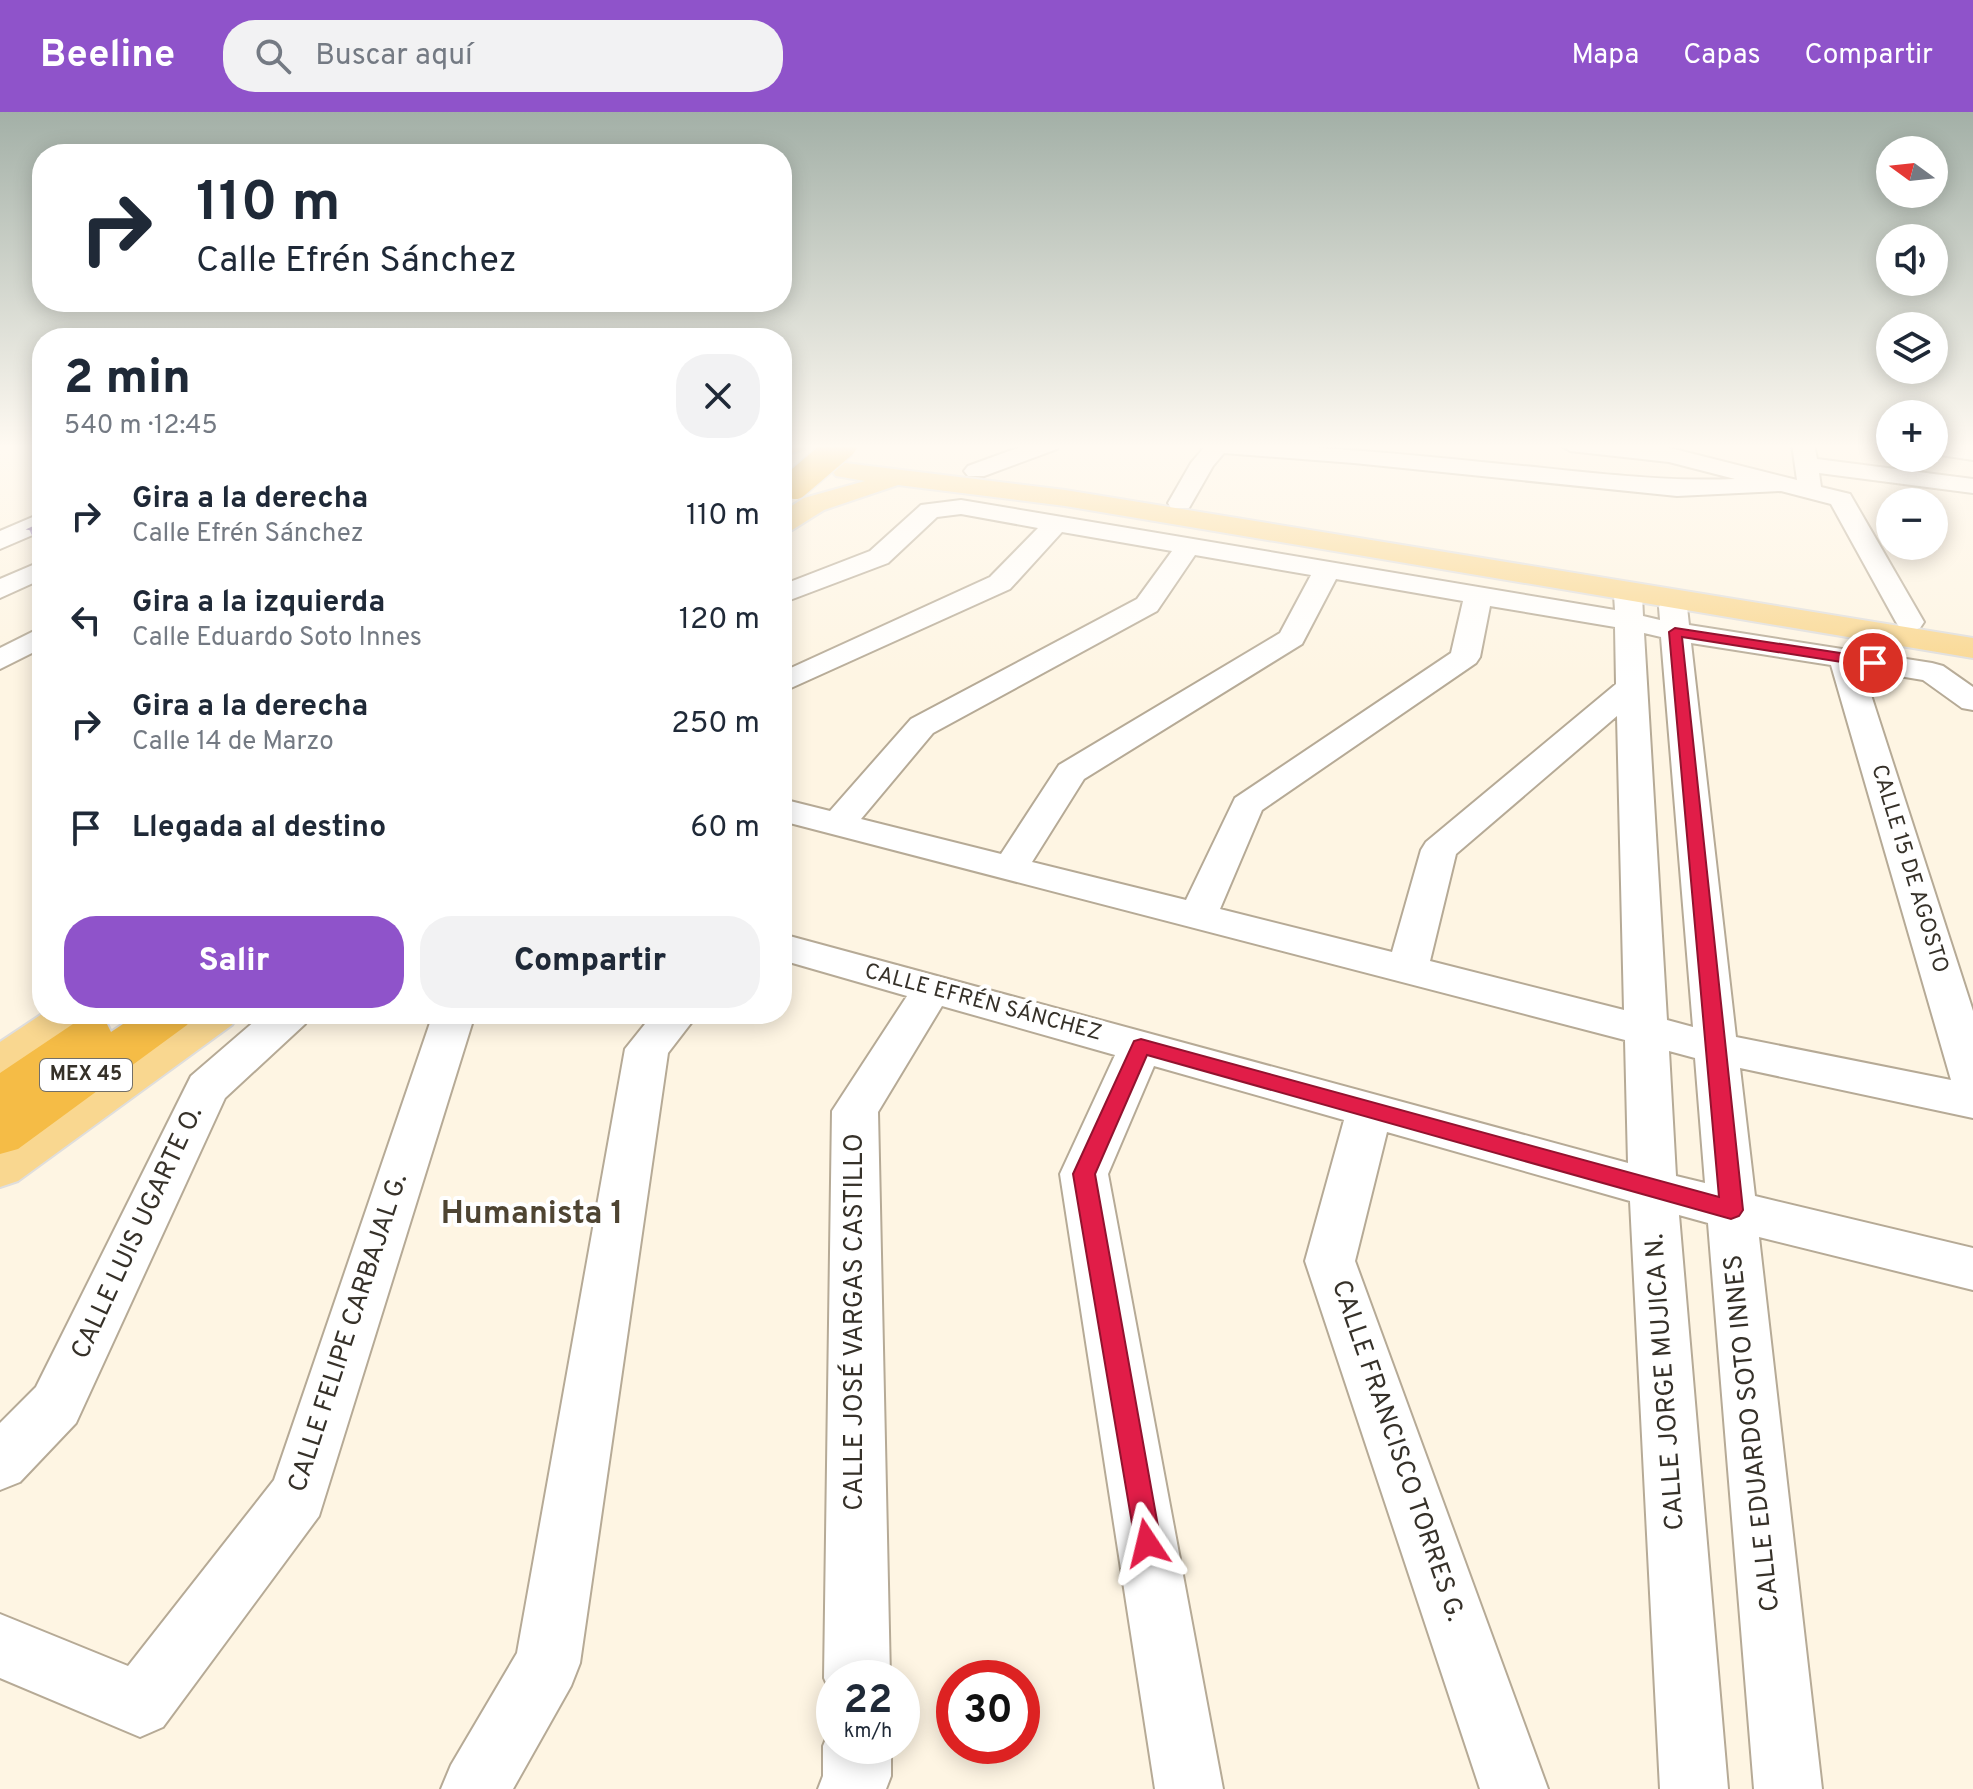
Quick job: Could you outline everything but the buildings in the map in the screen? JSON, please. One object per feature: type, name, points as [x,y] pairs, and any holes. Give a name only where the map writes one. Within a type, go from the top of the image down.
[{"type":"highway","name":"MEX 45","points":[[0,1097],[106,1024]]},
{"type":"highway","name":"MEX 45","points":[[0,1135],[157,1024]]},
{"type":"main road","points":[[1191,522],[1651,611],[1973,648]]},
{"type":"main road","points":[[1302,522],[1973,633]]},
{"type":"main road","points":[[1572,565],[1617,577],[1651,611]]},
{"type":"main road","points":[[0,1065],[61,1024]]},
{"type":"main road","points":[[0,1167],[202,1024]]},
{"type":"street","points":[[2,543],[26,522]]},
{"type":"street","points":[[792,591],[879,557],[915,522]]},
{"type":"street","points":[[1045,522],[1478,595],[1651,611],[1844,658],[1932,672],[1973,701]]},
{"type":"street","points":[[1864,522],[1910,622]]},
{"type":"street","points":[[792,678],[1000,583],[1055,524]]},
{"type":"street","points":[[2,543],[32,526]]},
{"type":"street","points":[[2,543],[32,534]]},
{"type":"street","points":[[2,543],[32,556]]},
{"type":"street","points":[[838,824],[922,726],[1147,605],[1188,546]]},
{"type":"street","points":[[1010,868],[1071,772],[1292,638],[1327,570]]},
{"type":"street","points":[[0,590],[32,574]]},
{"type":"street","points":[[1198,916],[1247,805],[1465,657],[1478,595]]},
{"type":"street","name":"CALLE JORGE MUJICA N.","points":[[1651,611],[1632,687],[1653,1188],[1694,1789]]},
{"type":"street","name":"CALLE EDUARDO SOTO INNES","points":[[1651,611],[1716,1048],[1788,1789]]},
{"type":"street","points":[[0,660],[32,642]]},
{"type":"street","name":"CALLE 15 DE AGOSTO","points":[[1844,658],[1973,1080]]},
{"type":"street","points":[[1407,970],[1439,850],[1632,687]]},
{"type":"street","points":[[792,812],[1646,1031],[1973,1101]]},
{"type":"street","name":"CALLE EFRÉN SÁNCHEZ","points":[[792,950],[1731,1210],[1973,1269]]},
{"type":"street","name":"CALLE JOSÉ VARGAS CASTILLO","points":[[857,1660],[855,1111],[932,989]]},
{"type":"street","name":"CALLE LUIS UGARTE O.","points":[[0,1463],[56,1405],[207,1088],[279,1024]]},
{"type":"street","name":"CALLE FELIPE CARBAJAL G.","points":[[0,1646],[140,1704],[298,1496],[451,1024]]},
{"type":"street","points":[[475,1789],[548,1663],[647,1049],[668,1024]]},
{"type":"street","points":[[1141,1046],[1084,1174],[1189,1789]]},
{"type":"street","name":"CALLE FRANCISCO TORRES G.","points":[[1370,1110],[1330,1261],[1514,1789]]},
{"type":"street","points":[[852,1789],[857,1764]]},
{"type":"district","name":"Humanista 1","points":[[532,1215]]},
{"type":"route","points":[[1147,1543],[1084,1174],[1141,1046],[1731,1210],[1675,632],[1873,663]]}]
